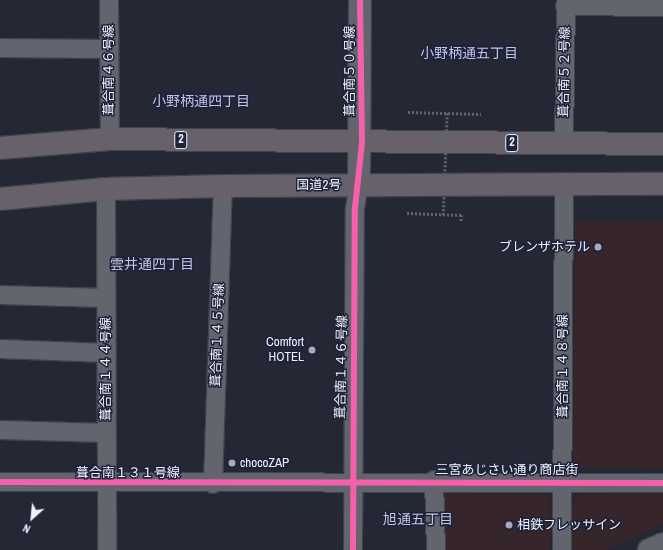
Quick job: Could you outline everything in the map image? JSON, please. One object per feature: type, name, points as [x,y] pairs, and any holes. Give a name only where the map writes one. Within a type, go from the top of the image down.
[{"type":"highway","name":"2","points":[[0,148],[110,139],[663,144]]},
{"type":"highway","name":"国道2号","points":[[0,199],[106,189],[223,186],[564,182],[663,184]]},
{"type":"street","name":"葺合南４６号線","points":[[109,0],[110,139]]},
{"type":"street","name":"葺合南５０号線","points":[[359,185],[362,142],[360,0]]},
{"type":"street","points":[[566,3],[663,7]]},
{"type":"street","name":"葺合南５２号線","points":[[564,144],[566,3]]},
{"type":"street","points":[[0,48],[109,49]]},
{"type":"street","name":"葺合南１４８号線","points":[[562,550],[564,182]]},
{"type":"street","name":"葺合南１４６号線","points":[[352,550],[352,480],[359,185]]},
{"type":"street","name":"葺合南１４５号線","points":[[213,484],[223,186]]},
{"type":"street","name":"葺合南１４４号線","points":[[106,189],[106,550]]},
{"type":"street","points":[[0,295],[106,298]]},
{"type":"street","points":[[0,349],[107,353]]},
{"type":"street","points":[[0,430],[106,433]]},
{"type":"street","name":"三宮あじさい通り商店街","points":[[352,480],[663,483]]},
{"type":"street","name":"葺合南１３１号線","points":[[0,482],[105,485],[352,480]]},
{"type":"street","points":[[434,480],[436,550]]},
{"type":"street","points":[[649,550],[663,544]]},
{"type":"path","points":[[408,112],[481,114]]},
{"type":"path","points":[[443,215],[447,113]]},
{"type":"path","points":[[407,213],[462,216],[461,222]]},
{"type":"shaded area","points":[[575,221],[663,222],[663,469],[577,468],[573,464]]},
{"type":"shaded area","points":[[444,493],[551,495],[550,550],[443,550]]},
{"type":"shaded area","points":[[663,493],[663,525],[606,550],[569,550],[570,503],[581,494]]},
{"type":"cycle path","points":[[353,550],[355,208],[362,142],[360,0]]},
{"type":"cycle path","points":[[0,482],[663,483]]},
{"type":"place","name":"ブレンザホテル","points":[[598,247]]},
{"type":"place","name":"Comfort HOTEL","points":[[312,350]]},
{"type":"place","name":"chocoZAP","points":[[232,463]]},
{"type":"place","name":"相鉄フレッサイン","points":[[509,525]]},
{"type":"district","name":"小野柄通五丁目","points":[[469,53]]},
{"type":"district","name":"小野柄通四丁目","points":[[201,101]]},
{"type":"district","name":"雲井通四丁目","points":[[152,264]]},
{"type":"district","name":"旭通五丁目","points":[[418,519]]}]
